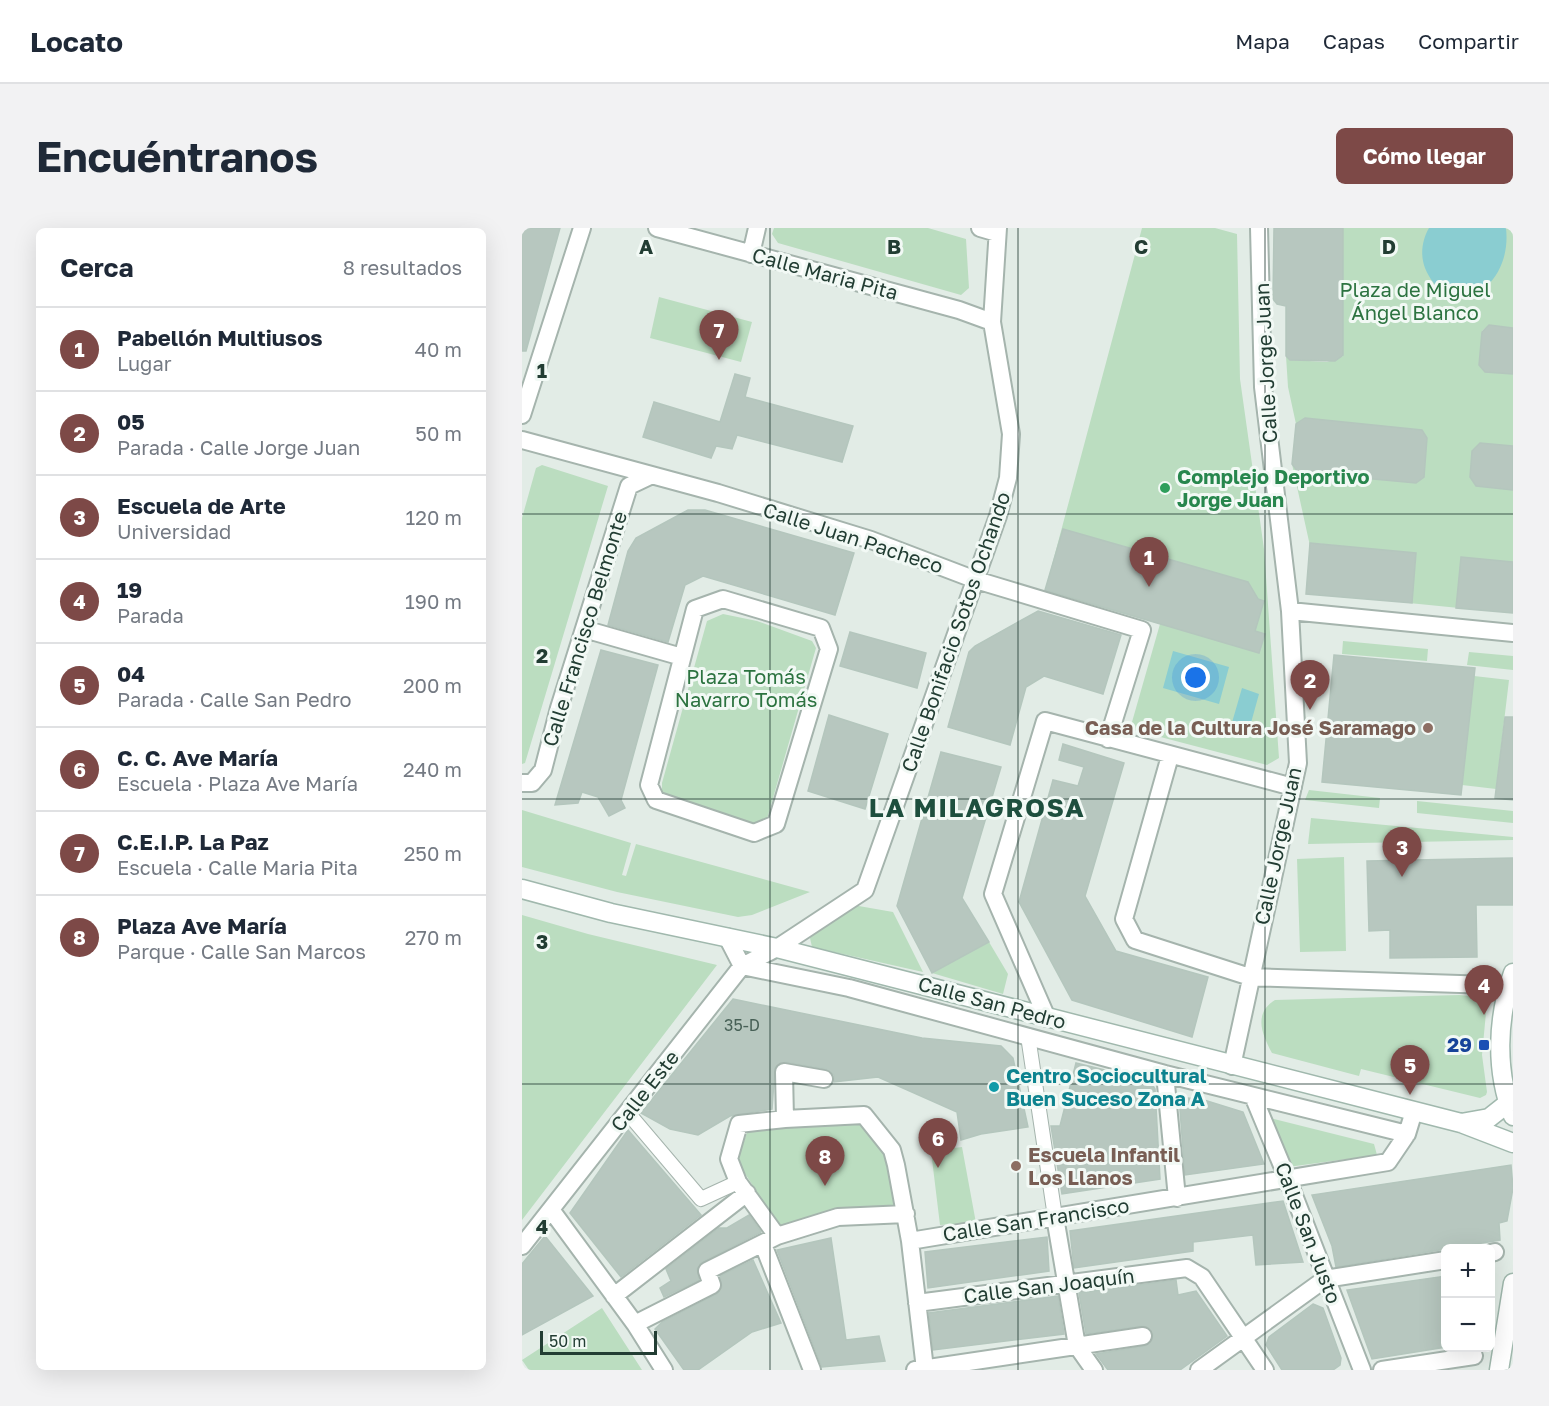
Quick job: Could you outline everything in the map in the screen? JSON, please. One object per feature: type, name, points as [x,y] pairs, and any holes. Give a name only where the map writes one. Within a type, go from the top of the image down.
[{"type":"main road","name":"Calle San Pedro","points":[[522,889],[612,913],[777,948],[1461,1123],[1513,1143]]},
{"type":"main road","points":[[1510,1109],[1502,1083],[1500,1027],[1505,998],[1513,973]]},
{"type":"main road","name":"Calle San Pedro","points":[[1461,1123],[1489,1118],[1510,1109]]},
{"type":"main road","points":[[1499,1370],[1513,1283]]},
{"type":"street","points":[[522,415],[582,228]]},
{"type":"street","name":"Calle Maria Pita","points":[[657,228],[958,310],[992,322]]},
{"type":"street","points":[[751,254],[757,228]]},
{"type":"street","points":[[980,228],[998,230]]},
{"type":"street","name":"Calle Jorge Juan","points":[[1232,1066],[1298,763],[1290,611],[1263,387],[1259,228]]},
{"type":"street","name":"Calle Bonifacio Sotos Ochando","points":[[777,948],[865,890],[998,516],[1008,478],[1010,445],[1008,411],[992,322],[998,230]]},
{"type":"street","name":"Calle Juan Pacheco","points":[[522,440],[718,493],[871,540],[976,580],[1142,630],[1108,739]]},
{"type":"street","name":"Calle Francisco Belmonte","points":[[522,783],[532,783],[543,770],[629,486],[650,476]]},
{"type":"street","points":[[723,599],[821,628],[829,648],[776,824],[754,833],[656,800],[649,785],[682,657],[695,609],[723,599]]},
{"type":"street","points":[[1290,611],[1513,633]]},
{"type":"street","points":[[584,629],[682,657]]},
{"type":"street","points":[[1047,1018],[993,894],[1045,721],[1293,787]]},
{"type":"street","points":[[1170,756],[1124,919],[1135,940],[1250,977],[1490,985],[1513,973]]},
{"type":"street","points":[[727,937],[742,966]]},
{"type":"street","name":"Calle Este","points":[[522,1246],[552,1211],[742,966],[777,948]]},
{"type":"street","name":"Calle San Pedro","points":[[742,966],[849,988],[1165,1074],[1407,1134]]},
{"type":"street","points":[[1490,985],[1505,998]]},
{"type":"street","points":[[1028,1036],[1054,1217],[1077,1346],[1094,1370]]},
{"type":"street","points":[[785,1119],[784,1072],[824,1079]]},
{"type":"street","points":[[1165,1074],[1177,1198]]},
{"type":"street","name":"Calle San Justo","points":[[1253,1096],[1362,1370]]},
{"type":"street","name":"Calle San Francisco","points":[[910,1241],[1388,1162],[1407,1134],[1414,1111]]},
{"type":"street","points":[[628,1113],[701,1199],[742,1188]]},
{"type":"street","points":[[812,1370],[770,1240],[729,1159],[739,1124],[864,1115],[892,1150],[910,1241],[917,1303],[919,1369],[1143,1336]]},
{"type":"street","points":[[614,1296],[742,1188]]},
{"type":"street","points":[[552,1211],[635,1324],[664,1370]]},
{"type":"street","points":[[635,1324],[712,1285],[707,1271],[770,1240],[838,1217],[906,1214]]},
{"type":"street","points":[[1199,1370],[1325,1279],[1441,1261]]},
{"type":"street","name":"Calle San Joaquín","points":[[917,1303],[1187,1268],[1202,1277],[1243,1337]]},
{"type":"street","points":[[1243,1337],[1265,1370]]},
{"type":"street","points":[[1382,1370],[1474,1356]]},
{"type":"green space","points":[[774,228],[928,228],[966,239],[969,288],[961,295],[778,243],[772,234]]},
{"type":"green space","name":"Complejo Deportivo Jorge Juan","points":[[1142,228],[1215,228],[1237,234],[1240,379],[1264,549],[1279,758],[1267,765],[1130,729],[1160,624],[1045,591]]},
{"type":"green space","name":"Plaza de Miguel Ángel Blanco","points":[[1343,228],[1513,228],[1513,328],[1489,325],[1482,331],[1479,365],[1485,372],[1513,374],[1513,446],[1472,451],[1470,477],[1476,486],[1513,490],[1513,562],[1457,605],[1459,608],[1409,603],[1412,600],[1416,556],[1414,553],[1313,543],[1310,546],[1292,464],[1298,472],[1416,483],[1424,477],[1427,438],[1422,430],[1305,418],[1296,424],[1288,387],[1286,356],[1290,360],[1327,362],[1343,356]]},
{"type":"green space","points":[[659,297],[752,322],[741,362],[650,338]]},
{"type":"green space","points":[[542,465],[608,486],[525,763],[522,764],[522,518],[536,468]]},
{"type":"green space","name":"Plaza Tomás Navarro Tomás","points":[[723,614],[757,621],[812,641],[816,648],[767,819],[750,825],[662,796],[662,783],[707,621]]},
{"type":"green space","points":[[1343,641],[1428,649],[1427,661],[1342,654]]},
{"type":"green space","points":[[1469,652],[1513,656],[1513,670],[1467,665]]},
{"type":"green space","points":[[1474,676],[1509,680],[1496,789],[1462,785]]},
{"type":"green space","points":[[1309,790],[1380,798],[1379,808],[1305,800]]},
{"type":"green space","points":[[1417,801],[1513,811],[1513,823],[1417,813]]},
{"type":"green space","points":[[522,810],[631,843],[622,875],[626,876],[636,844],[810,892],[752,915],[738,917],[617,892],[522,867]]},
{"type":"green space","points":[[1311,818],[1513,837],[1513,840],[1308,844]]},
{"type":"green space","points":[[1344,857],[1346,951],[1300,952],[1297,859]]},
{"type":"green space","points":[[853,905],[893,912],[923,972],[812,947],[810,938],[813,932]]},
{"type":"green space","points":[[522,915],[588,934],[717,965],[522,1220]]},
{"type":"green space","points":[[989,942],[1008,974],[1003,994],[932,973]]},
{"type":"green space","points":[[1459,995],[1482,997],[1487,1002],[1482,1055],[1487,1092],[1480,1098],[1361,1069],[1359,1076],[1272,1053],[1263,1032],[1264,1012],[1275,1000]]},
{"type":"green space","points":[[1266,1117],[1374,1144],[1377,1155],[1288,1167]]},
{"type":"green space","points":[[867,1119],[891,1156],[904,1213],[783,1233],[737,1161],[749,1127]]},
{"type":"green space","points":[[962,1147],[976,1223],[940,1225],[931,1151]]},
{"type":"green space","points":[[602,1308],[642,1370],[529,1370],[522,1360]]},
{"type":"water","points":[[1429,228],[1506,228],[1506,250],[1500,268],[1490,283],[1477,293],[1463,297],[1449,295],[1436,285],[1425,268],[1422,253]]},
{"type":"water","points":[[1173,651],[1229,667],[1219,704],[1163,688]]},
{"type":"water","points":[[1242,688],[1259,694],[1249,730],[1231,726]]},
{"type":"building","points":[[522,228],[560,228],[526,351],[522,351]]},
{"type":"building","points":[[1274,228],[1343,228],[1343,355],[1335,361],[1290,360],[1286,356],[1286,306],[1277,304],[1273,299]]},
{"type":"building","points":[[1489,325],[1513,328],[1513,374],[1485,372],[1479,365],[1482,332]]},
{"type":"building","points":[[735,374],[750,378],[745,397],[853,426],[842,462],[737,435],[732,449],[716,446],[711,458],[643,437],[654,402],[720,422]]},
{"type":"building","points":[[1305,418],[1422,430],[1427,438],[1424,477],[1416,483],[1298,472],[1292,464],[1296,424]]},
{"type":"building","points":[[1480,443],[1513,446],[1513,490],[1476,486],[1470,477],[1472,451]]},
{"type":"building","points":[[688,510],[705,510],[854,553],[835,615],[703,576],[685,585],[668,642],[608,625],[628,551],[636,538]]},
{"type":"building","points":[[1063,529],[1248,582],[1258,599],[1264,601],[1255,631],[1265,634],[1259,653],[1045,590]]},
{"type":"building","points":[[1310,543],[1416,553],[1412,603],[1306,594]]},
{"type":"building","points":[[1461,557],[1513,562],[1513,613],[1456,608]]},
{"type":"building","points":[[1038,611],[1121,635],[1103,694],[1044,676],[1026,687],[1010,745],[948,727],[969,652],[975,646]]},
{"type":"building","points":[[850,632],[926,653],[917,688],[840,666]]},
{"type":"building","points":[[601,650],[658,665],[621,800],[625,808],[609,816],[598,797],[582,792],[578,803],[555,805]]},
{"type":"building","name":"Casa de la Cultura José Saramago","points":[[1334,655],[1475,668],[1461,795],[1322,782]]},
{"type":"building","points":[[829,715],[888,734],[865,809],[808,791]]},
{"type":"building","points":[[1505,717],[1513,717],[1513,800],[1495,798]]},
{"type":"building","points":[[1063,744],[1124,763],[1085,896],[1116,951],[1208,977],[1192,1037],[1072,1000],[1019,902],[1053,780],[1078,786],[1084,767],[1059,760]]},
{"type":"building","points":[[941,752],[1001,767],[962,898],[989,942],[932,973],[897,906]]},
{"type":"building","points":[[1513,858],[1513,905],[1476,905],[1477,957],[1390,958],[1390,930],[1369,931],[1367,861]]},
{"type":"building","points":[[733,999],[922,1038],[1001,1046],[1013,1058],[1028,1127],[981,1134],[961,1140],[957,1112],[878,1077],[834,1082],[834,1075],[826,1069],[786,1062],[775,1067],[772,1109],[730,1116],[698,1135],[670,1129],[641,1113]]},
{"type":"building","points":[[1076,1063],[1150,1081],[1155,1089],[1160,1179],[1062,1194],[1051,1126],[1060,1126]]},
{"type":"building","points":[[1179,1097],[1204,1100],[1243,1112],[1264,1164],[1185,1175]]},
{"type":"building","points":[[628,1130],[701,1215],[621,1277],[570,1213]]},
{"type":"building","points":[[1511,1165],[1513,1188],[1507,1221],[1499,1223],[1500,1240],[1476,1244],[1441,1244],[1441,1250],[1336,1267],[1332,1246],[1312,1195]]},
{"type":"building","points":[[1283,1201],[1303,1262],[1256,1265],[1253,1235],[1193,1242],[1193,1251],[1074,1268],[1070,1231]]},
{"type":"building","points":[[749,1215],[761,1232],[702,1262],[697,1269],[699,1280],[664,1297],[660,1288],[671,1281],[666,1269],[719,1228],[727,1228]]},
{"type":"building","points":[[545,1236],[593,1296],[522,1335],[522,1264]]},
{"type":"building","points":[[1047,1237],[1049,1271],[928,1288],[925,1252]]},
{"type":"building","points":[[831,1238],[846,1340],[879,1336],[885,1361],[822,1367],[777,1250]]},
{"type":"building","points":[[753,1260],[781,1323],[752,1332],[698,1370],[684,1370],[655,1329],[662,1322],[717,1294],[722,1287],[720,1276]]},
{"type":"building","points":[[1441,1277],[1441,1348],[1372,1359],[1347,1290]]},
{"type":"building","points":[[1176,1280],[1178,1295],[1196,1291],[1227,1336],[1180,1370],[1108,1370],[1096,1354],[1145,1346],[1152,1340],[1153,1334],[1147,1327],[1141,1326],[1086,1334],[1079,1293]]},
{"type":"building","points":[[1058,1296],[1064,1334],[933,1350],[929,1313]]},
{"type":"building","points":[[1313,1304],[1323,1308],[1341,1358],[1340,1365],[1333,1370],[1282,1370],[1266,1345],[1269,1337]]},
{"type":"place","name":"C.E.I.P. La Paz","points":[[719,360]]},
{"type":"place","name":"Complejo Deportivo Jorge Juan","points":[[1165,488]]},
{"type":"place","name":"Pabellón Multiusos","points":[[1149,587]]},
{"type":"place","name":"05","points":[[1310,710]]},
{"type":"place","name":"Casa de la Cultura José Saramago","points":[[1428,728]]},
{"type":"place","name":"Escuela de Arte","points":[[1402,877]]},
{"type":"place","name":"19","points":[[1484,1015]]},
{"type":"place","name":"29","points":[[1484,1045]]},
{"type":"place","name":"Centro Sociocultural Buen Suceso Zona A","points":[[994,1087]]},
{"type":"place","name":"04","points":[[1410,1095]]},
{"type":"place","name":"Escuela Infantil Los Llanos","points":[[1016,1166]]},
{"type":"place","name":"C. C. Ave María","points":[[938,1168]]},
{"type":"place","name":"Plaza Ave María","points":[[825,1186]]},
{"type":"district","name":"LA MILAGROSA","points":[[977,808]]}]
